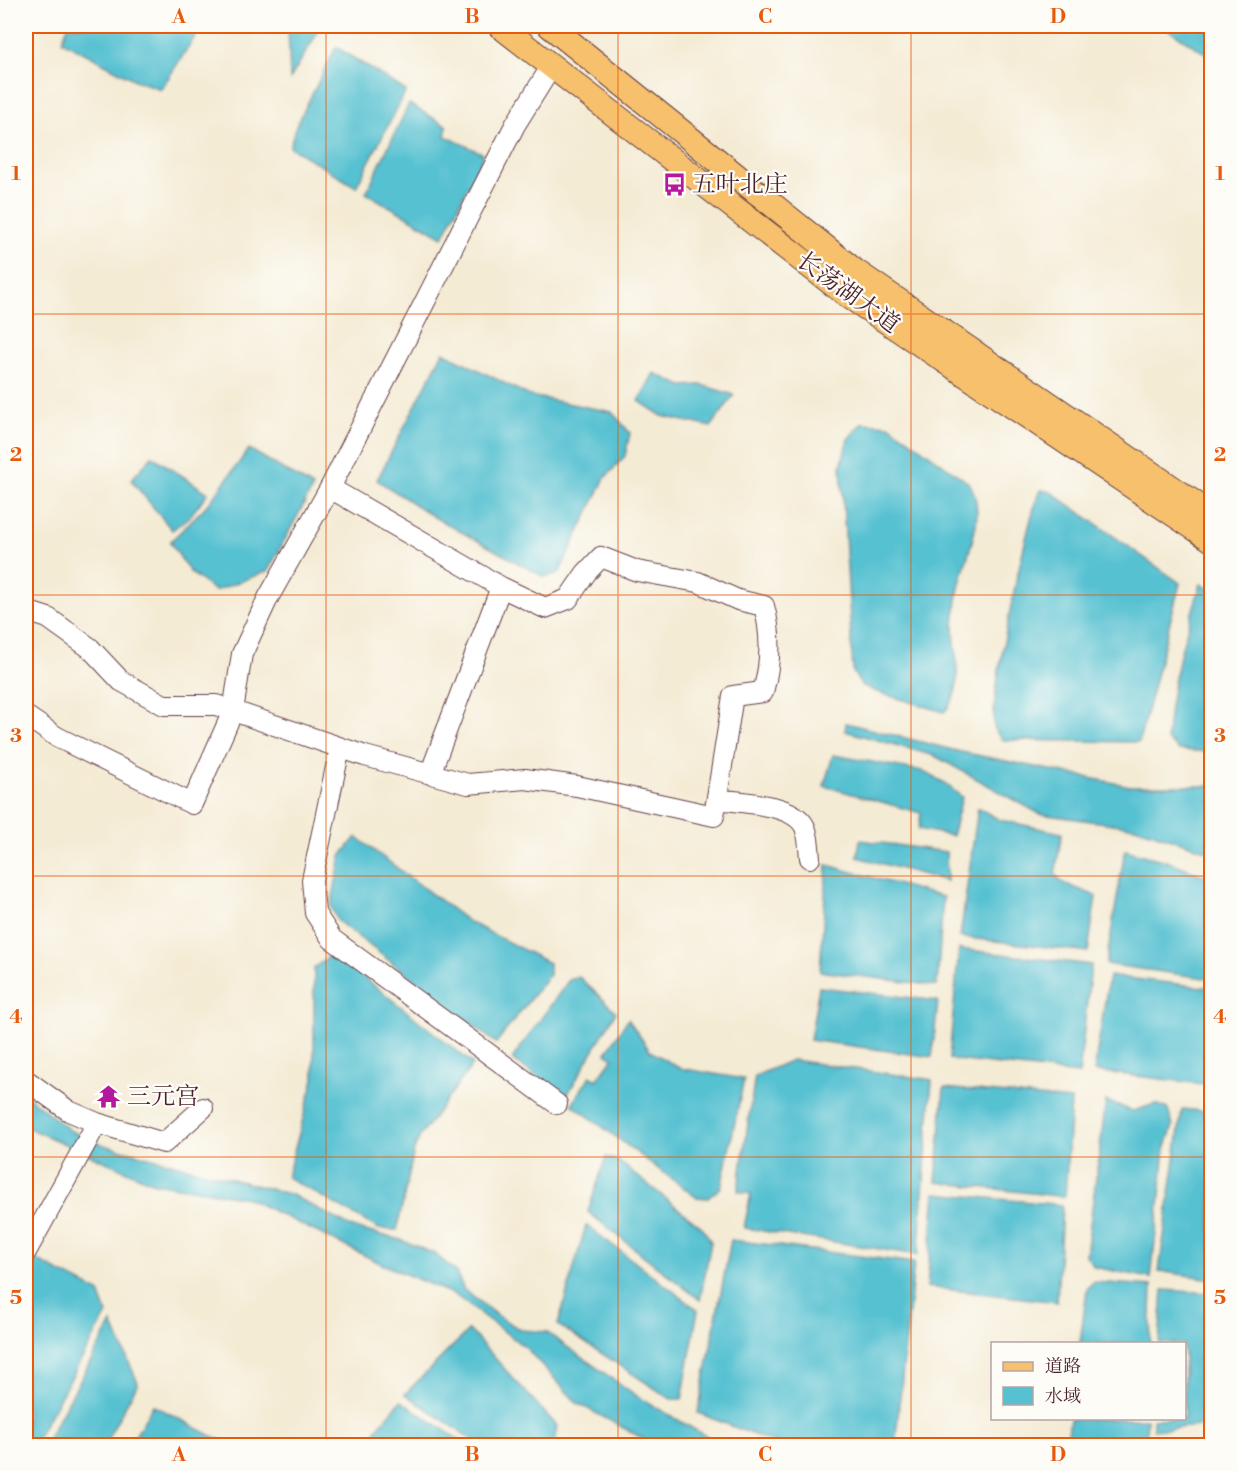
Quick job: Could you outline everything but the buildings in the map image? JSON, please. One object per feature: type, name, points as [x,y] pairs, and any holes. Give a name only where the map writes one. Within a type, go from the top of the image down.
[{"type":"main road","name":"长荡湖大道","points":[[500,26],[847,295],[1212,540]]},
{"type":"main road","name":"长荡湖大道","points":[[550,26],[855,271],[1212,515]]},
{"type":"street","points":[[26,716],[57,737],[192,804],[233,711],[242,654],[268,598],[330,488],[515,125],[551,67]]},
{"type":"street","points":[[26,611],[48,618],[90,648],[121,681],[164,705],[216,705],[340,748],[468,784],[525,779],[577,786],[714,816],[734,696],[763,692],[769,669],[770,626],[764,606],[738,600],[698,582],[638,571],[601,557],[586,573],[568,599],[544,608],[501,587],[330,488]]},
{"type":"street","points":[[430,774],[501,587]]},
{"type":"street","points":[[340,748],[312,880],[315,913],[332,939],[557,1104]]},
{"type":"street","points":[[717,799],[770,806],[797,815],[806,829],[810,858]]},
{"type":"street","points":[[26,1080],[94,1129],[164,1143],[204,1108]]},
{"type":"street","points":[[26,1252],[94,1129]]},
{"type":"water","points":[[68,26],[207,26],[198,32],[161,89],[135,80],[62,41]]},
{"type":"water","points":[[288,26],[318,26],[316,35],[290,79]]},
{"type":"water","points":[[1163,26],[1211,26],[1211,57]]},
{"type":"water","points":[[336,47],[406,91],[356,187],[290,147],[295,128]]},
{"type":"water","points":[[409,104],[447,126],[445,136],[484,154],[443,237],[366,193]]},
{"type":"water","points":[[443,352],[530,396],[612,412],[630,433],[625,456],[605,478],[559,573],[544,577],[434,517],[377,480]]},
{"type":"water","points":[[654,373],[682,386],[701,385],[734,395],[711,427],[662,416],[639,401]]},
{"type":"water","points":[[862,423],[889,425],[970,484],[975,498],[977,512],[975,527],[959,586],[954,621],[957,683],[951,704],[944,712],[861,685],[853,672],[841,466],[848,439]]},
{"type":"water","points":[[249,449],[313,487],[268,571],[215,591],[190,572],[170,542],[210,502]]},
{"type":"water","points":[[152,456],[208,493],[190,516],[172,530],[131,480]]},
{"type":"water","points":[[1040,490],[1051,492],[1180,583],[1139,742],[1003,740],[996,730],[994,713],[1003,650],[1018,571]]},
{"type":"water","points":[[1201,584],[1211,590],[1211,752],[1179,750],[1167,740],[1174,681]]},
{"type":"water","points":[[846,723],[961,752],[1130,786],[1211,786],[1211,852],[1135,827],[1040,814],[935,756],[845,731]]},
{"type":"water","points":[[833,755],[922,771],[943,782],[962,797],[952,836],[919,829],[921,813],[824,786]]},
{"type":"water","points":[[978,808],[1000,820],[1062,833],[1055,874],[1063,883],[1096,896],[1088,952],[960,937]]},
{"type":"water","points":[[356,837],[469,922],[549,963],[549,975],[496,1043],[338,921],[331,907],[341,856]]},
{"type":"water","points":[[860,840],[946,852],[947,881],[857,857]]},
{"type":"water","points":[[1125,850],[1173,863],[1211,879],[1211,979],[1106,964]]},
{"type":"water","points":[[827,865],[943,897],[937,986],[820,971]]},
{"type":"water","points":[[959,949],[1091,965],[1079,1074],[949,1059]]},
{"type":"water","points":[[333,953],[473,1064],[420,1136],[414,1150],[397,1230],[379,1229],[287,1177],[314,1079],[314,968]]},
{"type":"water","points":[[1109,976],[1211,988],[1211,1085],[1094,1071]]},
{"type":"water","points":[[579,977],[616,1012],[566,1097],[512,1059],[569,980]]},
{"type":"water","points":[[819,987],[938,1001],[932,1057],[810,1040]]},
{"type":"water","points":[[628,1019],[650,1051],[679,1068],[744,1079],[721,1187],[708,1198],[696,1197],[572,1104],[590,1076],[597,1080],[613,1058],[606,1053]]},
{"type":"water","points":[[792,1060],[932,1080],[918,1255],[744,1228],[751,1194],[738,1191],[755,1076]]},
{"type":"water","points":[[944,1088],[1071,1100],[1065,1197],[936,1182]]},
{"type":"water","points":[[26,1095],[71,1131],[104,1145],[292,1195],[353,1228],[401,1240],[435,1254],[456,1272],[464,1290],[499,1317],[521,1330],[546,1332],[637,1396],[721,1445],[655,1445],[577,1403],[526,1348],[455,1295],[382,1264],[247,1198],[154,1183],[26,1127]]},
{"type":"water","points":[[1106,1101],[1133,1111],[1155,1104],[1168,1109],[1173,1126],[1165,1149],[1151,1278],[1094,1267],[1086,1255]]},
{"type":"water","points":[[1182,1109],[1211,1112],[1211,1279],[1159,1271]]},
{"type":"water","points":[[606,1157],[618,1161],[703,1228],[711,1242],[700,1300],[588,1212]]},
{"type":"water","points":[[935,1193],[1062,1205],[1057,1302],[927,1287]]},
{"type":"water","points":[[586,1225],[698,1310],[682,1399],[671,1399],[558,1325]]},
{"type":"water","points":[[731,1240],[914,1263],[895,1445],[780,1445],[698,1413]]},
{"type":"water","points":[[32,1258],[99,1292],[107,1314],[33,1445],[26,1446],[26,1268]]},
{"type":"water","points":[[1093,1282],[1152,1286],[1150,1342],[1080,1342],[1087,1289]]},
{"type":"water","points":[[1163,1290],[1211,1293],[1211,1420],[1200,1426],[1153,1430],[1153,1420],[1186,1420],[1186,1342],[1159,1342]]},
{"type":"water","points":[[112,1323],[138,1383],[104,1445],[44,1445]]},
{"type":"water","points":[[469,1330],[557,1426],[554,1445],[480,1445],[405,1394]]},
{"type":"water","points":[[401,1401],[467,1445],[398,1445],[375,1431]]},
{"type":"water","points":[[153,1405],[229,1445],[130,1445]]},
{"type":"water","points":[[1070,1420],[1147,1420],[1146,1436],[1127,1442],[1109,1445],[1070,1445],[1067,1442]]},
{"type":"place","name":"五叶北庄","points":[[674,185]]},
{"type":"place","name":"三元宫","points":[[109,1097]]}]
